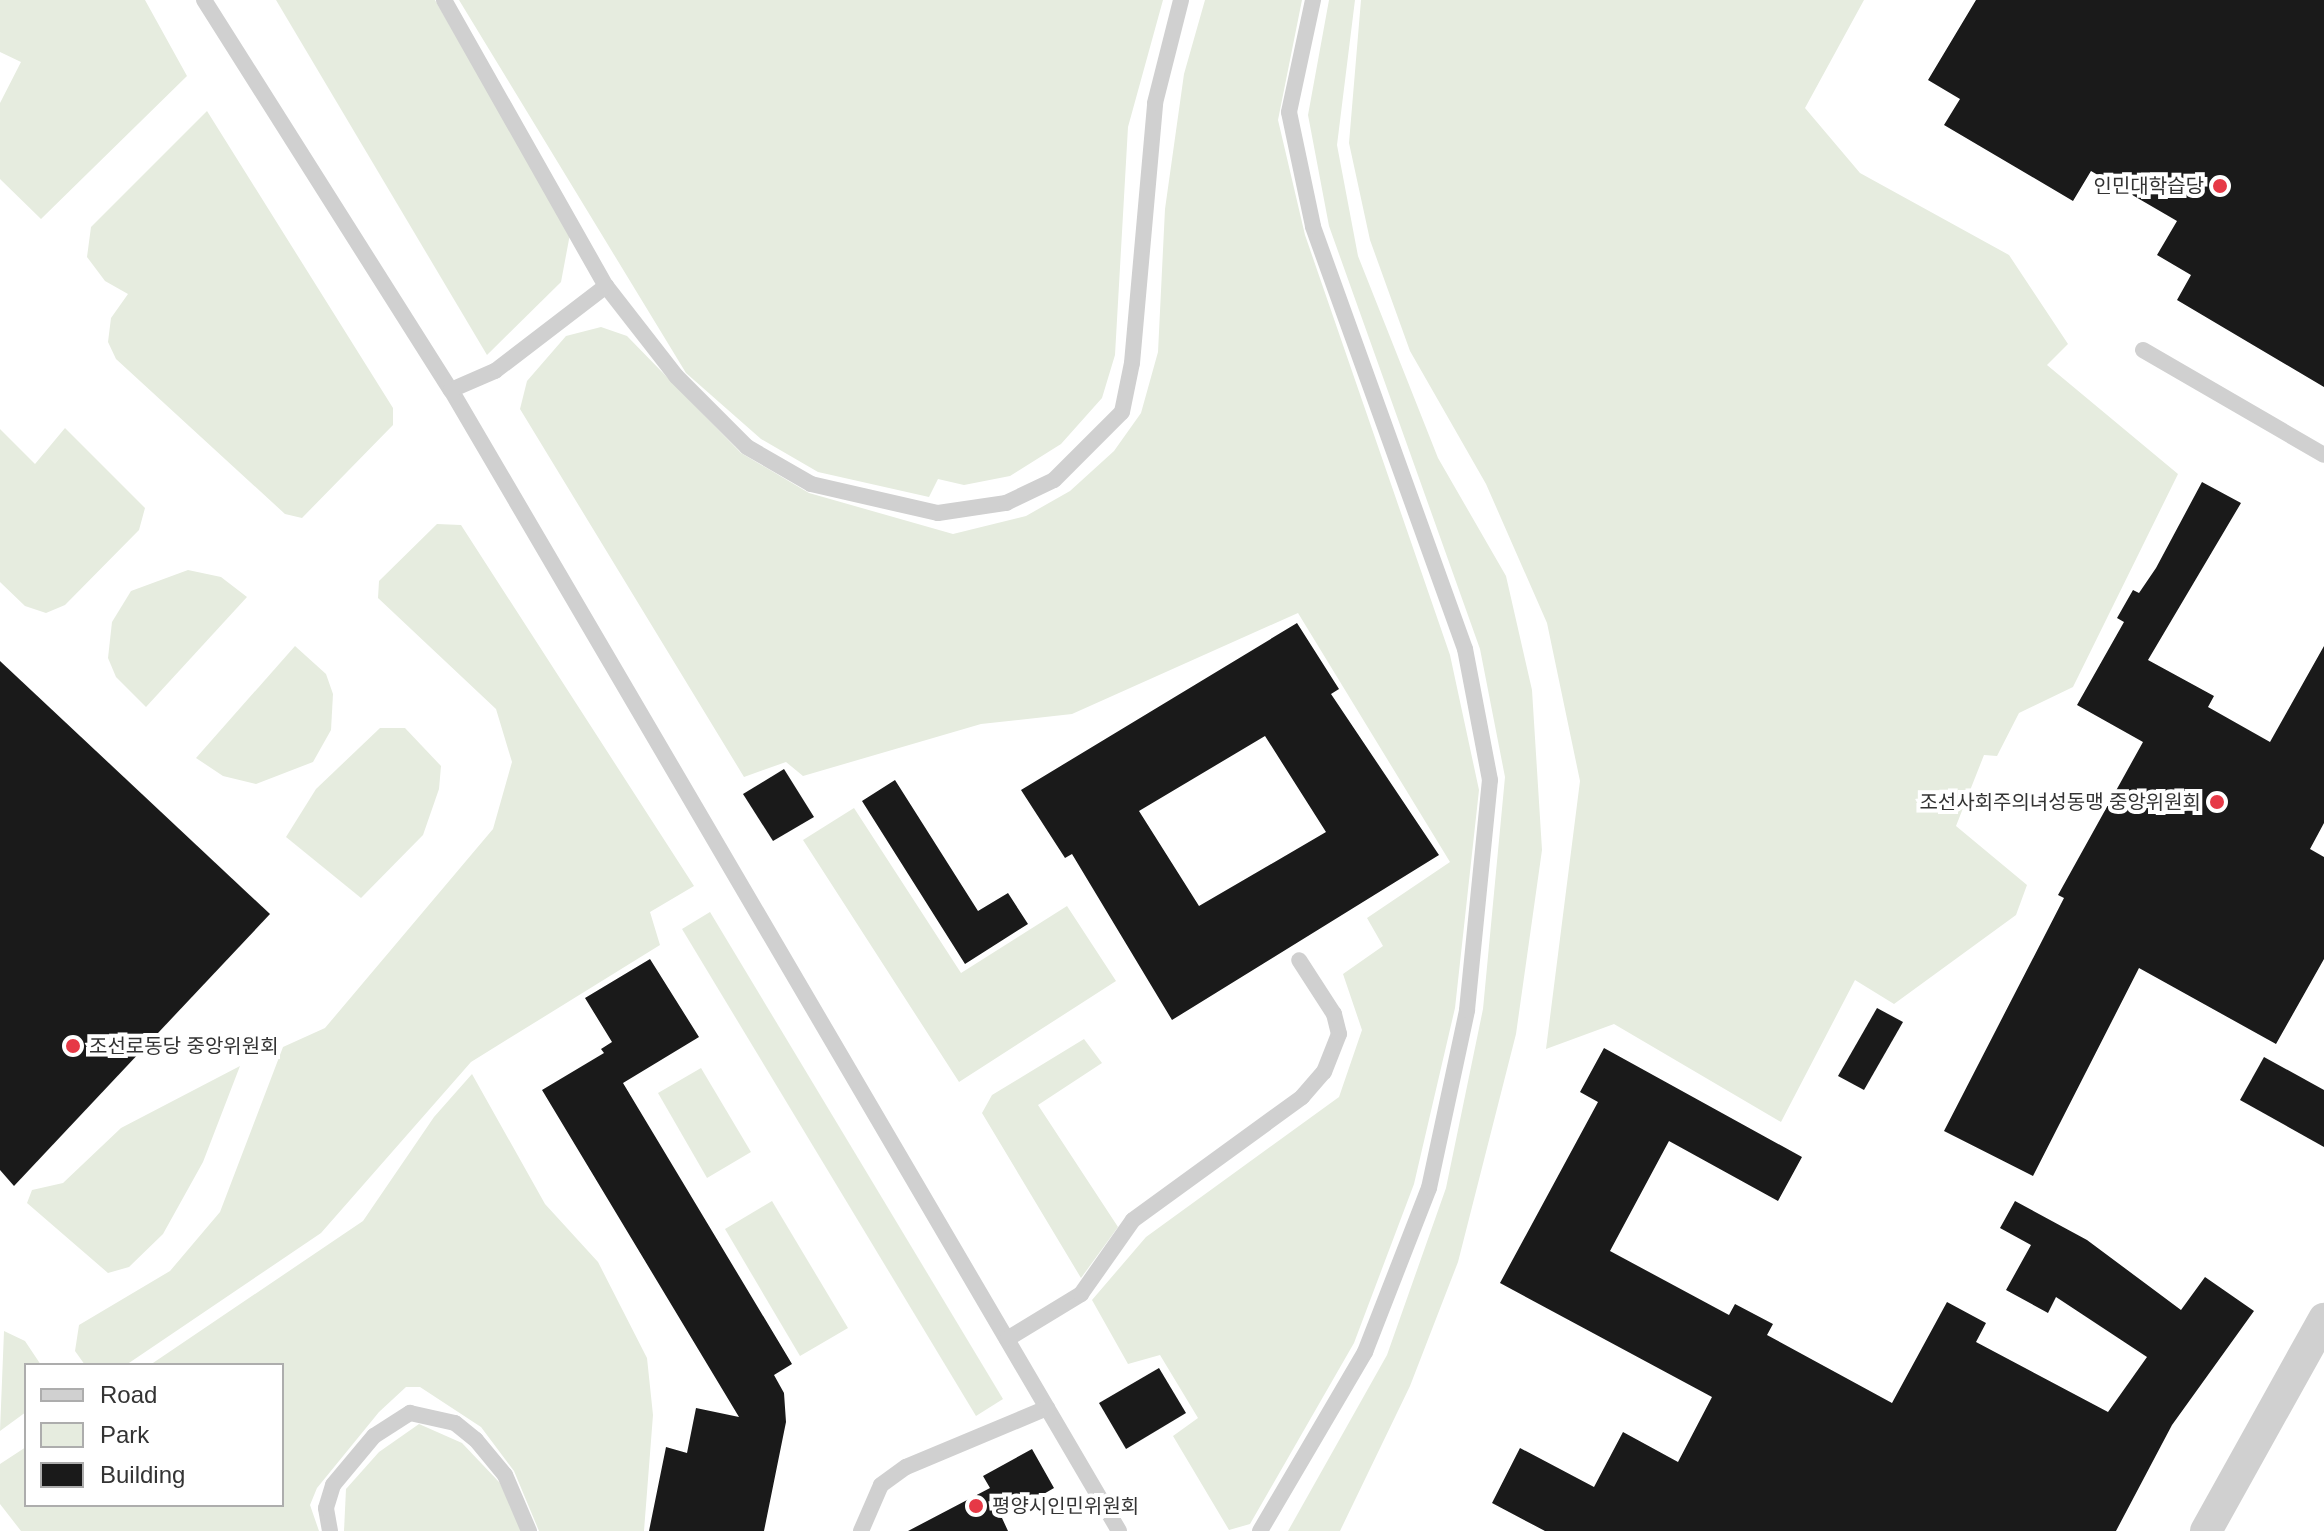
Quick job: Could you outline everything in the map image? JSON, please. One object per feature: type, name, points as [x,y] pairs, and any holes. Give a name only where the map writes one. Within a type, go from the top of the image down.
[{"type":"street","points":[[2206,1531],[2320,1330]]},
{"type":"lane","points":[[204,0],[451,390],[1119,1531]]},
{"type":"lane","points":[[444,0],[606,286],[676,376],[747,447],[811,484],[938,513],[1006,503],[1054,480],[1122,412],[1132,363],[1155,103],[1181,0]]},
{"type":"lane","points":[[1260,1531],[1365,1352],[1429,1188],[1467,1010],[1490,780],[1465,649],[1313,226],[1289,112],[1313,0]]},
{"type":"lane","points":[[451,390],[495,371],[606,286]]},
{"type":"lane","points":[[2143,350],[2324,455]]},
{"type":"lane","points":[[1007,1339],[1081,1294],[1133,1220],[1302,1097],[1324,1072],[1339,1034],[1334,1014],[1299,960]]},
{"type":"lane","points":[[861,1531],[881,1485],[906,1467],[1047,1408]]},
{"type":"lane","points":[[330,1531],[326,1508],[333,1485],[374,1436],[410,1413],[455,1423],[476,1440],[505,1475],[529,1531]]},
{"type":"green space","points":[[0,0],[145,0],[187,76],[41,219],[0,179],[0,103],[21,62],[0,52]]},
{"type":"green space","points":[[276,0],[435,0],[570,234],[561,282],[487,355]]},
{"type":"green space","points":[[459,0],[1163,0],[1128,127],[1115,355],[1102,398],[1061,444],[1010,476],[964,485],[938,479],[929,497],[818,472],[761,439],[686,373]]},
{"type":"green space","points":[[1205,0],[1302,0],[1278,120],[1305,235],[1450,655],[1479,790],[1455,1008],[1414,1184],[1354,1343],[1250,1524],[1229,1530],[1173,1436],[1198,1418],[1160,1355],[1128,1364],[1092,1300],[1146,1237],[1339,1097],[1362,1030],[1343,974],[1383,946],[1367,918],[1450,862],[1298,613],[1072,714],[981,724],[803,776],[786,762],[744,777],[520,409],[527,381],[566,336],[601,327],[627,336],[741,453],[809,493],[953,534],[1026,516],[1070,491],[1114,451],[1141,413],[1158,352],[1165,209],[1184,74]]},
{"type":"green space","points":[[1329,0],[1355,0],[1337,145],[1358,256],[1438,458],[1506,576],[1532,690],[1542,850],[1516,1034],[1458,1262],[1410,1386],[1340,1531],[1288,1531],[1387,1355],[1446,1188],[1483,1009],[1505,777],[1480,649],[1329,226],[1308,115]]},
{"type":"green space","points":[[1361,0],[1864,0],[1805,108],[1860,173],[2009,255],[2068,344],[2047,365],[2178,474],[2073,687],[2019,713],[1997,756],[1984,755],[1956,826],[2027,885],[2016,915],[1894,1004],[1855,980],[1781,1122],[1614,1024],[1546,1049],[1580,781],[1547,623],[1486,484],[1410,351],[1370,240],[1349,143]]},
{"type":"green space","points":[[207,111],[393,408],[393,425],[302,518],[285,514],[116,359],[108,342],[111,318],[128,294],[105,281],[87,257],[91,227]]},
{"type":"green space","points":[[65,428],[145,508],[139,530],[65,605],[46,613],[25,606],[0,582],[0,429],[35,464]]},
{"type":"green space","points":[[437,524],[461,525],[694,886],[650,912],[660,945],[471,1062],[321,1233],[129,1363],[84,1363],[75,1351],[79,1325],[170,1271],[220,1212],[283,1047],[325,1028],[493,829],[512,762],[496,709],[378,598],[379,581]]},
{"type":"green space","points":[[188,570],[221,577],[247,597],[146,707],[116,677],[108,658],[112,622],[131,591]]},
{"type":"green space","points":[[295,646],[326,674],[333,694],[331,730],[313,762],[256,784],[223,776],[196,758]]},
{"type":"green space","points":[[380,728],[405,728],[441,766],[439,789],[423,835],[361,898],[286,837],[316,789]]},
{"type":"green space","points":[[854,808],[961,973],[1067,906],[1116,981],[959,1082],[803,840]]},
{"type":"green space","points":[[710,912],[1003,1399],[976,1416],[682,929]]},
{"type":"green space","points":[[1084,1039],[1102,1063],[1038,1105],[1118,1227],[1081,1278],[982,1113],[992,1095]]},
{"type":"green space","points":[[240,1066],[203,1162],[163,1234],[129,1267],[108,1273],[27,1203],[32,1190],[63,1183],[121,1128]]},
{"type":"green space","points":[[701,1068],[751,1152],[707,1178],[658,1093]]},
{"type":"green space","points":[[472,1074],[545,1204],[598,1262],[647,1358],[653,1415],[644,1531],[539,1531],[514,1471],[481,1427],[420,1387],[406,1387],[379,1412],[317,1488],[310,1505],[319,1531],[21,1531],[0,1504],[0,1464],[24,1448],[24,1507],[284,1507],[284,1363],[153,1363],[363,1221],[434,1117]]},
{"type":"green space","points":[[772,1201],[848,1328],[800,1356],[725,1229]]},
{"type":"green space","points":[[4,1331],[25,1341],[40,1363],[24,1363],[24,1413],[0,1431]]},
{"type":"green space","points":[[419,1424],[462,1443],[500,1483],[522,1531],[344,1531],[346,1489],[379,1452]]},
{"type":"building","name":"인민대학습당","points":[[1976,0],[2324,0],[2324,387],[2177,300],[2191,275],[2157,255],[2177,221],[2091,171],[2073,201],[1944,125],[1960,99],[1928,80]]},
{"type":"building","name":"조선사회주의녀성동맹 중앙위원회","points":[[2202,482],[2241,503],[2148,660],[2214,696],[2208,707],[2270,742],[2324,646],[2324,823],[2310,849],[2324,857],[2324,959],[2276,1044],[2139,968],[2033,1176],[1944,1131],[2064,898],[2058,895],[2143,742],[2077,705],[2124,622],[2117,618],[2133,590],[2139,593],[2156,568]]},
{"type":"building","points":[[1297,623],[1339,689],[1331,694],[1439,855],[1172,1020],[1072,854],[1065,858],[1021,790]],"holes":[[[1265,736],[1326,832],[1199,906],[1139,811]]]},
{"type":"building","name":"조선로동당 중앙위원회","points":[[0,661],[270,914],[14,1186],[0,1170]]},
{"type":"building","points":[[784,769],[814,817],[773,841],[743,794]]},
{"type":"building","points":[[895,780],[978,911],[1008,893],[1028,924],[965,964],[862,801]]},
{"type":"building","points":[[650,959],[699,1037],[623,1083],[792,1364],[774,1375],[784,1393],[786,1422],[764,1531],[649,1531],[666,1447],[687,1453],[696,1408],[739,1417],[542,1090],[604,1053],[601,1049],[612,1042],[585,998]]},
{"type":"building","points":[[1877,1008],[1903,1022],[1864,1090],[1838,1076]]},
{"type":"building","points":[[1604,1048],[1802,1157],[1778,1201],[1669,1141],[1610,1251],[1729,1315],[1735,1304],[1773,1324],[1767,1335],[1892,1403],[1947,1302],[1986,1323],[1976,1342],[2108,1412],[2147,1357],[2056,1297],[2048,1313],[2006,1290],[2031,1245],[2000,1228],[2015,1201],[2087,1240],[2181,1310],[2205,1277],[2254,1311],[2172,1425],[2116,1531],[1545,1531],[1492,1503],[1520,1448],[1594,1487],[1623,1432],[1678,1462],[1712,1397],[1500,1283],[1598,1102],[1580,1092]]},
{"type":"building","points":[[2264,1057],[2324,1090],[2324,1147],[2240,1100]]},
{"type":"building","points":[[1159,1368],[1186,1413],[1126,1449],[1099,1403]]},
{"type":"building","points":[[1032,1449],[1054,1488],[1002,1518],[1008,1531],[908,1531],[990,1488],[983,1476]]},
{"type":"place","name":"인민대학습당","points":[[2220,186]]},
{"type":"place","name":"조선사회주의녀성동맹 중앙위원회","points":[[2217,802]]},
{"type":"place","name":"조선로동당 중앙위원회","points":[[73,1046]]},
{"type":"place","name":"평양시인민위원회","points":[[976,1506]]}]
